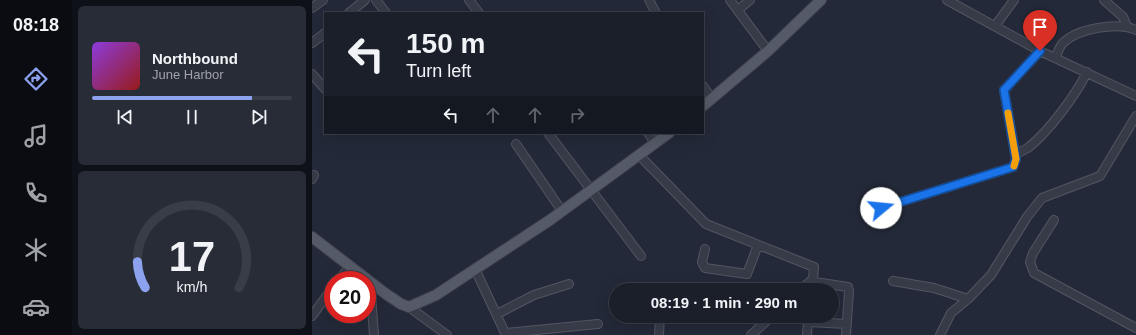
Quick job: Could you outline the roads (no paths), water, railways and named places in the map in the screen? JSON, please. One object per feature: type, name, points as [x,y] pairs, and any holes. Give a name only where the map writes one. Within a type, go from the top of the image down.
[{"type":"main road","points":[[704,105],[768,51],[821,0]]},
{"type":"main road","points":[[376,286],[401,304],[409,307],[436,295],[562,211],[668,134]]},
{"type":"main road","points":[[312,237],[356,271]]},
{"type":"street","points":[[312,8],[323,0]]},
{"type":"street","points":[[376,0],[385,12]]},
{"type":"street","points":[[469,0],[476,12]]},
{"type":"street","points":[[649,0],[655,12]]},
{"type":"street","points":[[730,0],[768,51]]},
{"type":"street","points":[[738,10],[750,0]]},
{"type":"street","points":[[947,0],[1040,51],[1056,57],[1136,96]]},
{"type":"street","points":[[995,26],[1014,0]]},
{"type":"street","points":[[1104,0],[1123,17],[1127,26]]},
{"type":"street","points":[[350,12],[360,1]]},
{"type":"street","points":[[1056,57],[1061,45],[1067,40],[1078,35],[1112,26],[1127,26],[1136,30]]},
{"type":"street","points":[[312,43],[324,34]]},
{"type":"street","points":[[881,208],[1010,169],[1016,163],[1004,90],[1040,51]]},
{"type":"street","points":[[1015,154],[1028,148],[1073,98],[1087,72]]},
{"type":"street","points":[[312,74],[324,88]]},
{"type":"street","points":[[704,87],[712,99]]},
{"type":"street","points":[[940,335],[951,314],[991,275],[1027,217],[1042,198],[1100,176],[1136,116]]},
{"type":"street","points":[[549,134],[590,191],[641,256]]},
{"type":"street","points":[[649,134],[655,144]]},
{"type":"street","points":[[516,144],[562,211]]},
{"type":"street","points":[[639,155],[706,224],[814,267],[813,279],[808,283]]},
{"type":"street","points":[[1054,220],[1033,253],[1030,262],[1034,273],[1136,328]]},
{"type":"street","points":[[705,249],[702,262],[705,268],[747,274],[758,245]]},
{"type":"street","points":[[346,271],[350,266]]},
{"type":"street","points":[[475,269],[506,334],[598,324]]},
{"type":"street","points":[[813,279],[815,282],[848,287],[846,335]]},
{"type":"street","points":[[893,281],[934,288],[968,299]]},
{"type":"street","points":[[497,314],[534,295],[569,284]]},
{"type":"street","points":[[312,316],[324,299]]},
{"type":"street","points":[[409,307],[447,335]]},
{"type":"street","points":[[807,334],[808,322],[847,324]]},
{"type":"street","points":[[373,323],[374,335]]},
{"type":"street","points":[[659,335],[660,323]]},
{"type":"street","points":[[750,335],[764,323]]}]
